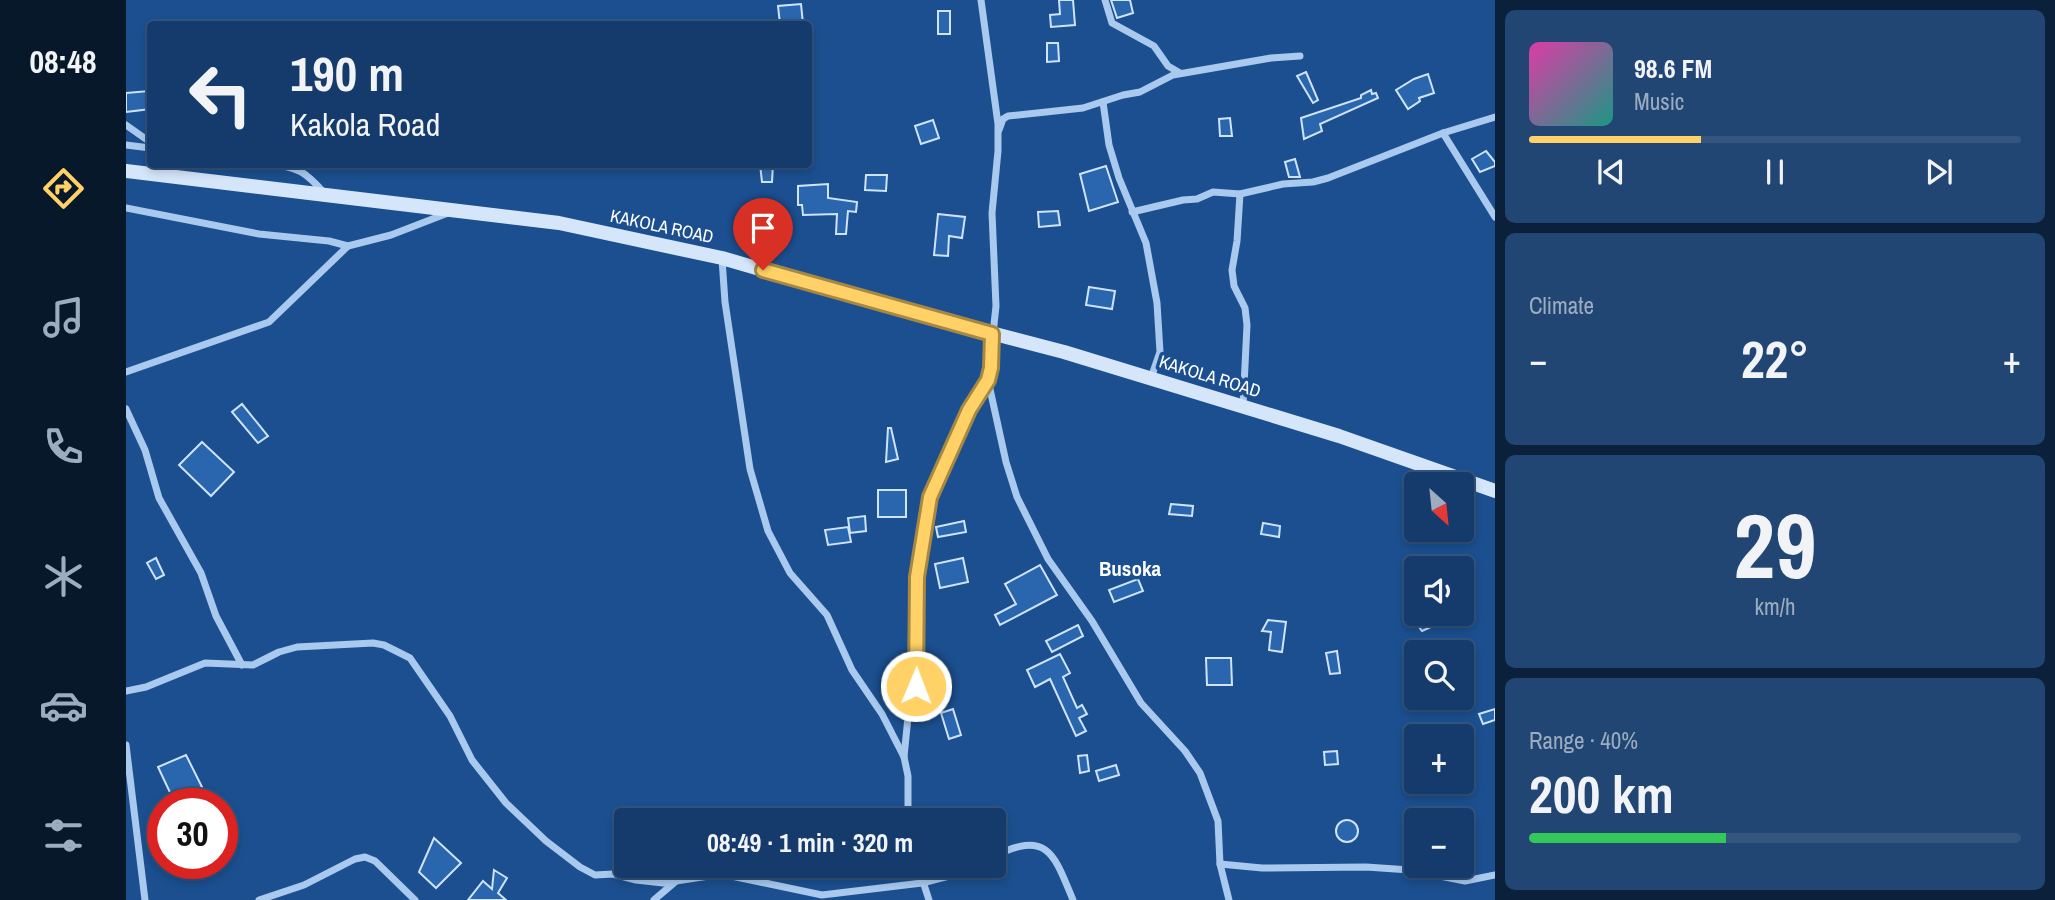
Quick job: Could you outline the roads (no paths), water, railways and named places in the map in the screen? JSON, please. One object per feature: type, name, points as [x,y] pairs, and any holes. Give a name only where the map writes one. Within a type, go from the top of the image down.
[{"type":"main road","name":"KAKOLA ROAD","points":[[126,171],[559,223],[722,258],[1064,352],[1339,436],[1495,491]]},
{"type":"street","points":[[904,757],[908,717],[916,686],[917,577],[930,497],[969,410],[988,380],[991,368],[996,306],[992,213],[998,134],[981,0]]},
{"type":"street","points":[[1105,0],[1112,23],[1154,46],[1168,66],[1181,74]]},
{"type":"street","points":[[998,134],[1003,119],[1008,116],[1083,108],[1140,92],[1173,75],[1271,58],[1300,56]]},
{"type":"street","points":[[1103,102],[1110,145],[1132,212],[1146,243],[1158,312],[1160,352],[1150,378]]},
{"type":"street","points":[[1132,212],[1197,199],[1213,192],[1240,194],[1283,184],[1313,182],[1443,133],[1495,117]]},
{"type":"street","points":[[126,125],[147,140]]},
{"type":"street","points":[[1443,133],[1495,217]]},
{"type":"street","points":[[126,145],[147,148]]},
{"type":"street","points":[[296,168],[304,172],[328,197]]},
{"type":"street","points":[[1240,194],[1237,241],[1231,270],[1234,286],[1245,308],[1247,325],[1242,407]]},
{"type":"street","points":[[126,208],[259,234],[328,241],[348,246],[391,235],[452,211]]},
{"type":"street","points":[[126,372],[270,322],[348,246]]},
{"type":"street","points":[[722,258],[725,302],[750,469],[768,531],[790,573],[827,615],[852,670],[882,714],[904,757],[908,776],[908,808]]},
{"type":"street","points":[[988,380],[1017,497],[1048,559],[1092,621],[1141,703],[1185,751],[1200,774],[1218,821],[1220,864],[1228,900]]},
{"type":"street","points":[[126,409],[145,450],[159,498],[201,573],[216,616],[242,665]]},
{"type":"street","points":[[126,691],[146,687],[205,663],[253,665],[279,652],[297,647],[373,643],[403,653],[417,666],[450,716],[472,760],[506,803],[546,841],[595,875],[612,874],[646,882],[676,881],[723,874],[822,895],[922,883],[941,878]]},
{"type":"street","points":[[126,745],[145,900]]},
{"type":"street","points":[[1006,851],[1018,846],[1035,845],[1047,850],[1062,873],[1073,900]]},
{"type":"street","points":[[259,900],[304,885],[355,859],[365,857],[375,862],[415,900]]},
{"type":"street","points":[[1220,864],[1262,868],[1366,867],[1410,870],[1465,881],[1495,875]]},
{"type":"street","points":[[921,878],[929,900]]},
{"type":"street","points":[[654,900],[676,881]]},
{"type":"district","name":"Busoka","points":[[1130,568]]}]
